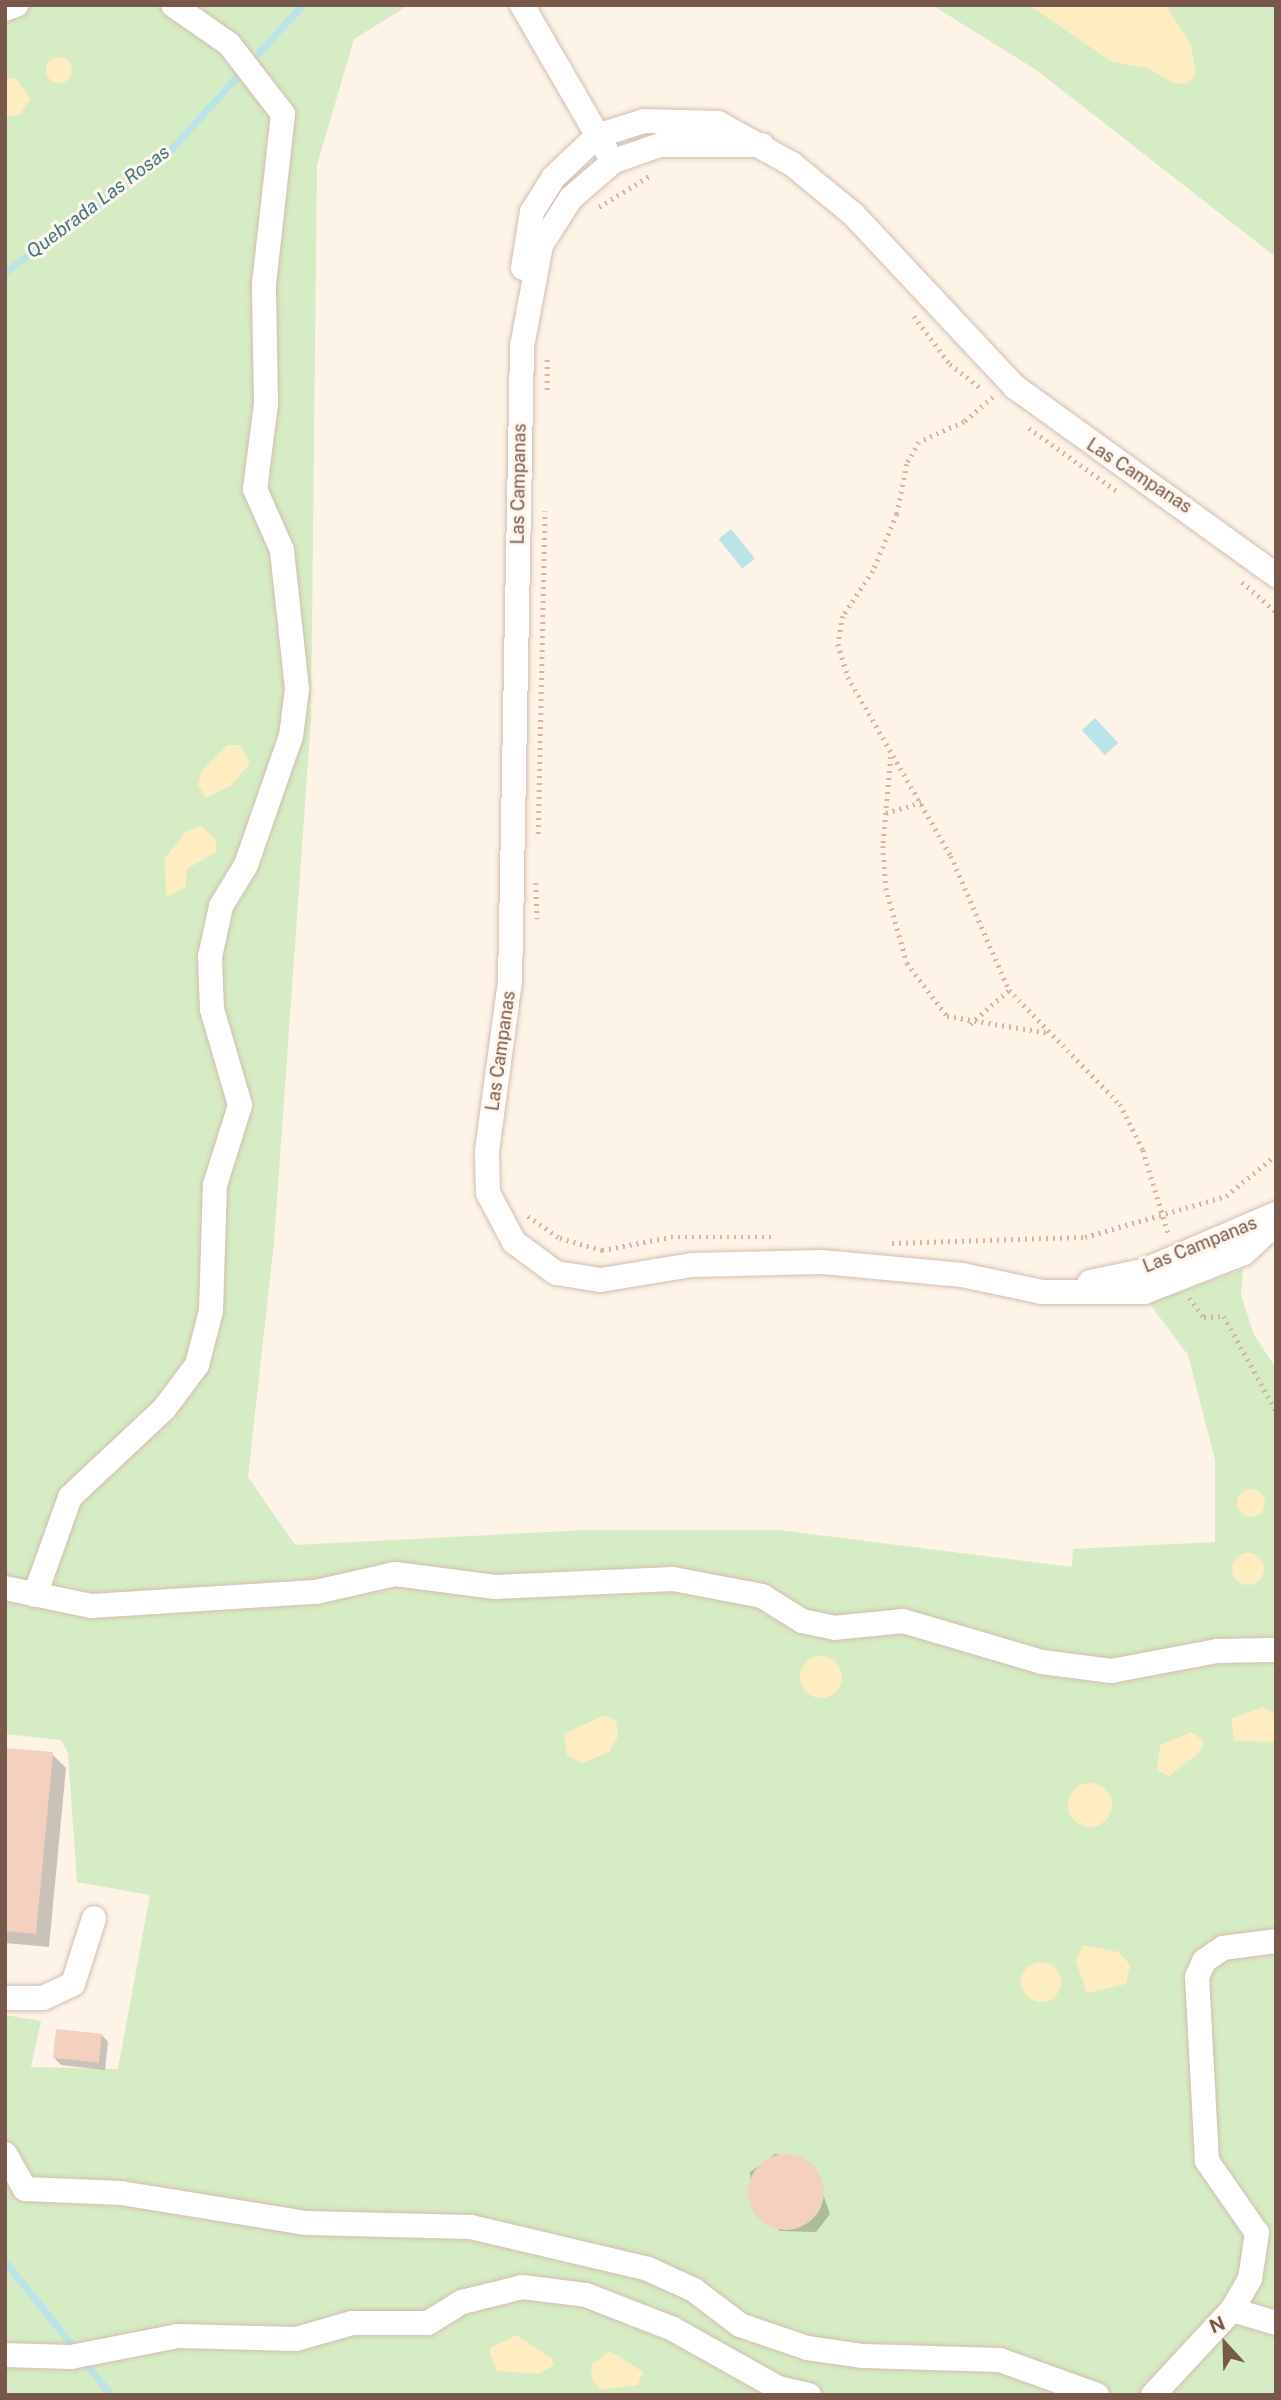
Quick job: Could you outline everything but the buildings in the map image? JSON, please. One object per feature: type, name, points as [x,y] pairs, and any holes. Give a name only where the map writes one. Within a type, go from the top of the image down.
[{"type":"street","points":[[5,9],[16,5]]},
{"type":"street","points":[[35,1595],[70,1497],[164,1409],[197,1365],[211,1311],[215,1185],[240,1105],[212,1009],[210,957],[221,906],[246,864],[291,736],[297,689],[282,550],[255,489],[266,404],[264,284],[283,114],[229,44],[173,5]]},
{"type":"street","points":[[522,5],[614,161]]},
{"type":"street","name":"Las Campanas","points":[[1276,575],[1015,387],[853,215],[762,145],[718,123],[644,121],[597,136],[553,178],[532,212],[522,258],[526,311],[510,981],[487,1152],[488,1193],[508,1230],[556,1273],[601,1280],[692,1265],[822,1262],[962,1275],[1042,1292],[1180,1269],[1244,1253],[1276,1223]]},
{"type":"street","name":"Las Campanas","points":[[526,311],[541,245],[571,198],[614,161],[660,145],[762,145]]},
{"type":"street","name":"Las Campanas","points":[[1180,1269],[1276,1214]]},
{"type":"street","points":[[5,1588],[91,1606],[316,1592],[423,1573],[495,1587],[673,1579],[762,1596],[802,1621],[834,1628],[903,1621],[1042,1662],[1111,1671],[1217,1651],[1276,1650]]},
{"type":"street","points":[[5,1998],[43,1998],[73,1984],[94,1918]]},
{"type":"street","points":[[1153,2395],[1232,2310],[1250,2279],[1257,2233],[1207,2161],[1197,1978],[1205,1961],[1223,1948],[1276,1941]]},
{"type":"street","points":[[5,2154],[25,2189],[121,2193],[306,2223],[471,2227],[648,2269],[694,2290],[740,2325],[807,2348],[863,2356],[1000,2360],[1097,2395]]},
{"type":"street","points":[[5,2355],[71,2357],[178,2336],[296,2339],[352,2323],[428,2323],[462,2302],[522,2287],[586,2295],[673,2329],[778,2388],[809,2395]]},
{"type":"street","points":[[1232,2310],[1276,2323]]},
{"type":"path","points":[[596,209],[663,170]]},
{"type":"path","points":[[547,342],[547,394]]},
{"type":"path","points":[[993,397],[964,422],[919,442],[873,571],[843,616],[838,644],[848,677],[891,757],[922,802],[1009,990],[1120,1104],[1143,1150],[1180,1269],[1204,1317],[1224,1316],[1276,1411]]},
{"type":"path","points":[[534,846],[541,821],[544,498]]},
{"type":"path","points":[[891,757],[885,813],[886,888],[907,963],[947,1016],[971,1024],[1021,1024],[1051,1034]]},
{"type":"path","points":[[885,813],[922,802]]},
{"type":"path","points":[[534,871],[536,923]]},
{"type":"path","points":[[971,1024],[1009,990]]},
{"type":"path","points":[[884,1243],[1085,1237],[1161,1212],[1226,1196],[1276,1155]]},
{"type":"path","points":[[523,1208],[561,1238],[602,1250],[671,1237],[781,1237]]},
{"type":"green space","points":[[5,5],[409,5],[354,39],[317,165],[311,719],[274,1242],[248,1477],[295,1545],[586,1530],[778,1530],[1072,1567],[1073,1549],[1215,1542],[1215,1460],[1188,1355],[1149,1303],[1243,1269],[1241,1295],[1254,1335],[1276,1368],[1276,2395],[5,2395],[5,2015],[41,2021],[31,2067],[118,2069],[150,1895],[77,1882],[68,1753],[61,1740],[5,1734]]},
{"type":"green space","points":[[932,5],[1276,5],[1276,257],[1035,69]]},
{"type":"sand","points":[[1029,5],[1165,5],[1191,44],[1196,75],[1187,84],[1174,83],[1147,68],[1112,62]]},
{"type":"sand","points":[[59,57],[68,61],[72,70],[68,79],[59,83],[50,79],[46,70],[50,61]]},
{"type":"sand","points":[[5,77],[16,79],[31,99],[19,115],[5,117]]},
{"type":"sand","points":[[227,745],[240,745],[250,763],[232,785],[206,798],[198,785],[201,772]]},
{"type":"sand","points":[[201,826],[216,840],[216,852],[187,869],[185,888],[166,897],[165,859],[185,832]]},
{"type":"sand","points":[[1251,1489],[1261,1493],[1265,1503],[1261,1513],[1251,1517],[1241,1513],[1237,1503],[1241,1493]]},
{"type":"sand","points":[[1248,1553],[1259,1558],[1264,1569],[1259,1580],[1248,1585],[1237,1580],[1232,1569],[1237,1558]]},
{"type":"sand","points":[[821,1656],[836,1662],[842,1677],[836,1692],[821,1698],[806,1692],[800,1677],[806,1662]]},
{"type":"sand","points":[[1263,1707],[1276,1715],[1276,1742],[1234,1741],[1231,1719]]},
{"type":"sand","points":[[605,1715],[616,1721],[618,1736],[609,1752],[582,1763],[567,1755],[564,1734]]},
{"type":"sand","points":[[1191,1732],[1204,1741],[1200,1752],[1169,1776],[1157,1770],[1160,1745]]},
{"type":"sand","points":[[1090,1783],[1105,1790],[1112,1805],[1105,1820],[1090,1827],[1075,1820],[1068,1805],[1075,1790]]},
{"type":"sand","points":[[1083,1945],[1119,1952],[1130,1965],[1126,1984],[1087,1993],[1076,1961]]},
{"type":"sand","points":[[1041,1962],[1055,1968],[1061,1982],[1055,1996],[1041,2002],[1027,1996],[1021,1982],[1027,1968]]},
{"type":"sand","points":[[516,2335],[552,2359],[554,2365],[539,2374],[496,2371],[489,2349]]},
{"type":"sand","points":[[610,2351],[643,2372],[638,2385],[601,2390],[592,2379],[591,2365]]},
{"type":"water","points":[[731,529],[755,559],[742,569],[719,539]]},
{"type":"water","points":[[1095,718],[1118,743],[1105,755],[1082,730]]},
{"type":"waterway","name":"Quebrada Las Rosas","points":[[5,272],[164,157],[302,5]]},
{"type":"waterway","points":[[5,2262],[76,2350]]},
{"type":"waterway","points":[[83,2360],[111,2395]]}]
